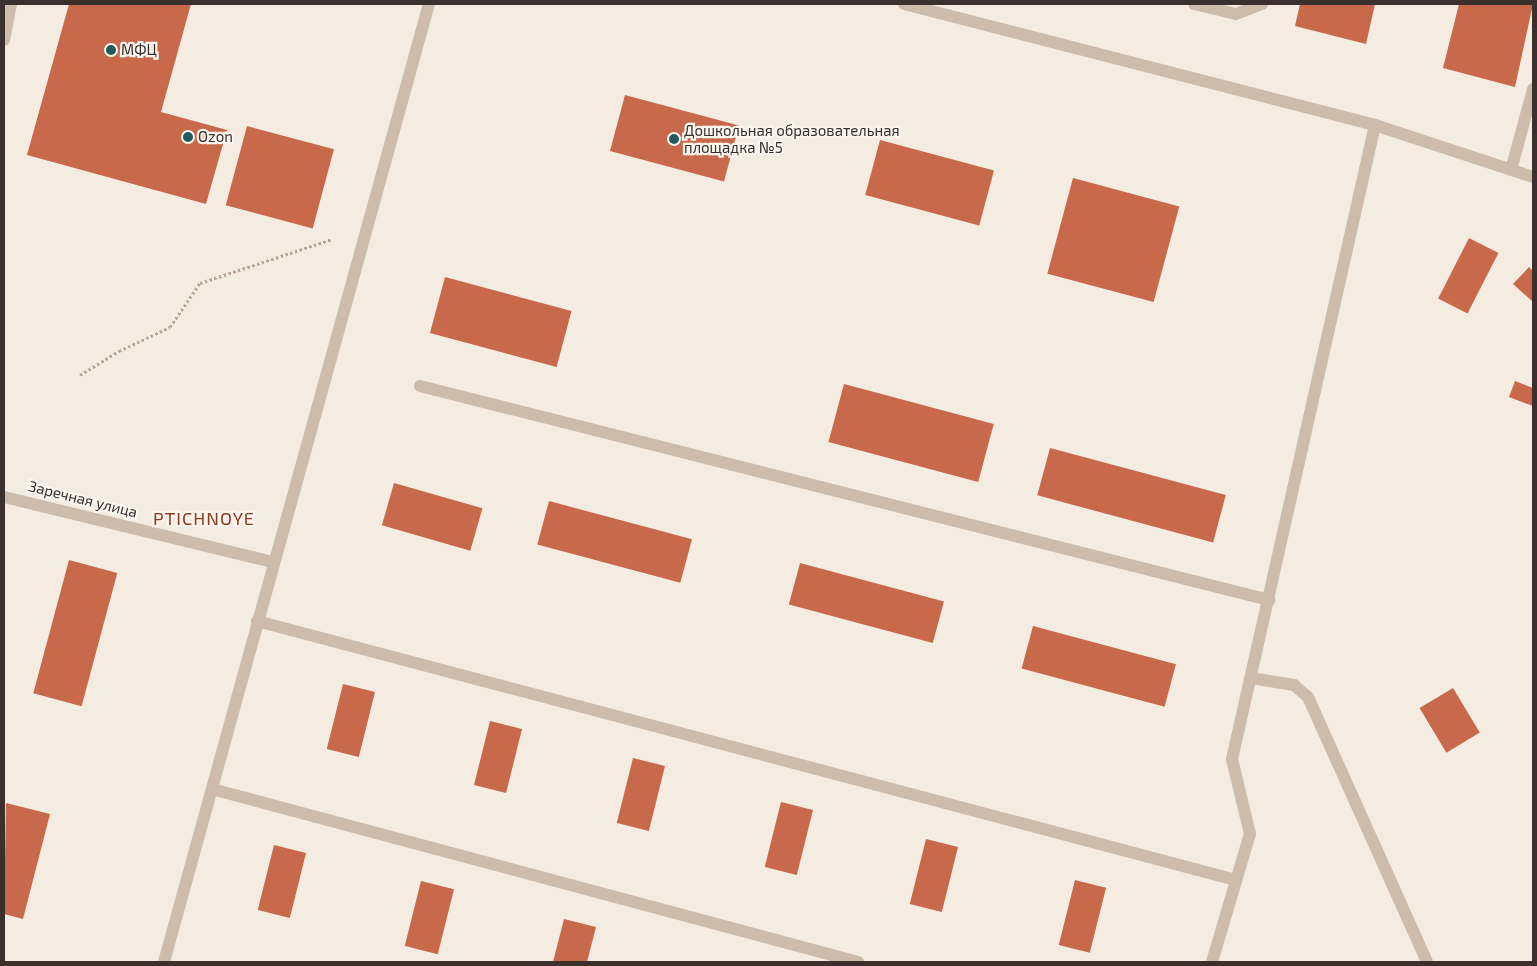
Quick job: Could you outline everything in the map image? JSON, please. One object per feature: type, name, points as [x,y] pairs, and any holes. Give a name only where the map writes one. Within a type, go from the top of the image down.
[{"type":"street","points":[[4,40],[12,4]]},
{"type":"street","points":[[164,962],[272,562],[429,4]]},
{"type":"street","points":[[904,4],[1375,125],[1533,177]]},
{"type":"street","points":[[1194,4],[1236,14],[1262,4]]},
{"type":"street","points":[[1511,170],[1533,89]]},
{"type":"street","points":[[1212,962],[1250,834],[1232,759],[1375,125]]},
{"type":"street","points":[[420,386],[1269,600]]},
{"type":"street","name":"Заречная улица","points":[[4,497],[272,562]]},
{"type":"street","points":[[256,620],[1236,880]]},
{"type":"street","points":[[1251,678],[1294,685],[1308,697],[1427,962]]},
{"type":"street","points":[[212,789],[858,962]]},
{"type":"path","points":[[80,375],[118,351],[170,327],[200,282],[332,239]]},
{"type":"building","points":[[69,4],[191,4],[161,112],[227,130],[206,204],[27,155]]},
{"type":"building","points":[[1300,4],[1375,4],[1366,44],[1295,26]]},
{"type":"building","points":[[1459,4],[1533,4],[1515,87],[1443,68]]},
{"type":"building","name":"Дошкольная образовательная площадка №5","points":[[625,95],[739,126],[724,182],[610,151]]},
{"type":"building","points":[[247,126],[334,149],[313,228],[226,205]]},
{"type":"building","points":[[880,140],[994,171],[979,226],[865,195]]},
{"type":"building","points":[[1073,178],[1179,206],[1154,302],[1047,274]]},
{"type":"building","points":[[1469,238],[1498,253],[1468,314],[1438,299]]},
{"type":"building","points":[[1529,267],[1533,271],[1532,301],[1513,284]]},
{"type":"building","points":[[445,277],[572,311],[557,367],[430,333]]},
{"type":"building","points":[[1515,381],[1533,388],[1533,406],[1509,397]]},
{"type":"building","points":[[844,384],[994,424],[978,482],[828,442]]},
{"type":"building","points":[[1050,448],[1226,495],[1213,542],[1037,495]]},
{"type":"building","points":[[394,483],[482,508],[470,551],[382,525]]},
{"type":"building","points":[[549,501],[692,539],[680,583],[537,544]]},
{"type":"building","points":[[69,560],[117,573],[82,706],[33,693]]},
{"type":"building","points":[[800,563],[944,602],[933,643],[789,605]]},
{"type":"building","points":[[1033,626],[1176,664],[1165,707],[1022,669]]},
{"type":"building","points":[[343,684],[375,692],[359,757],[327,749]]},
{"type":"building","points":[[1453,688],[1480,733],[1446,753],[1420,708]]},
{"type":"building","points":[[490,721],[522,729],[506,793],[474,785]]},
{"type":"building","points":[[633,758],[665,766],[649,831],[617,823]]},
{"type":"building","points":[[781,802],[813,810],[797,875],[765,867]]},
{"type":"building","points":[[6,803],[50,814],[23,919],[4,914]]},
{"type":"building","points":[[926,839],[958,847],[942,912],[910,904]]},
{"type":"building","points":[[274,845],[306,853],[290,918],[258,910]]},
{"type":"building","points":[[1075,880],[1106,888],[1090,953],[1059,945]]},
{"type":"building","points":[[421,881],[454,889],[438,954],[405,946]]},
{"type":"building","points":[[564,919],[596,927],[587,962],[553,962]]},
{"type":"place","name":"МФЦ","points":[[111,50]]},
{"type":"place","name":"Ozon","points":[[188,137]]},
{"type":"place","name":"Дошкольная образовательная площадка №5","points":[[674,139]]},
{"type":"district","name":"PTICHNOYE","points":[[204,518]]}]
